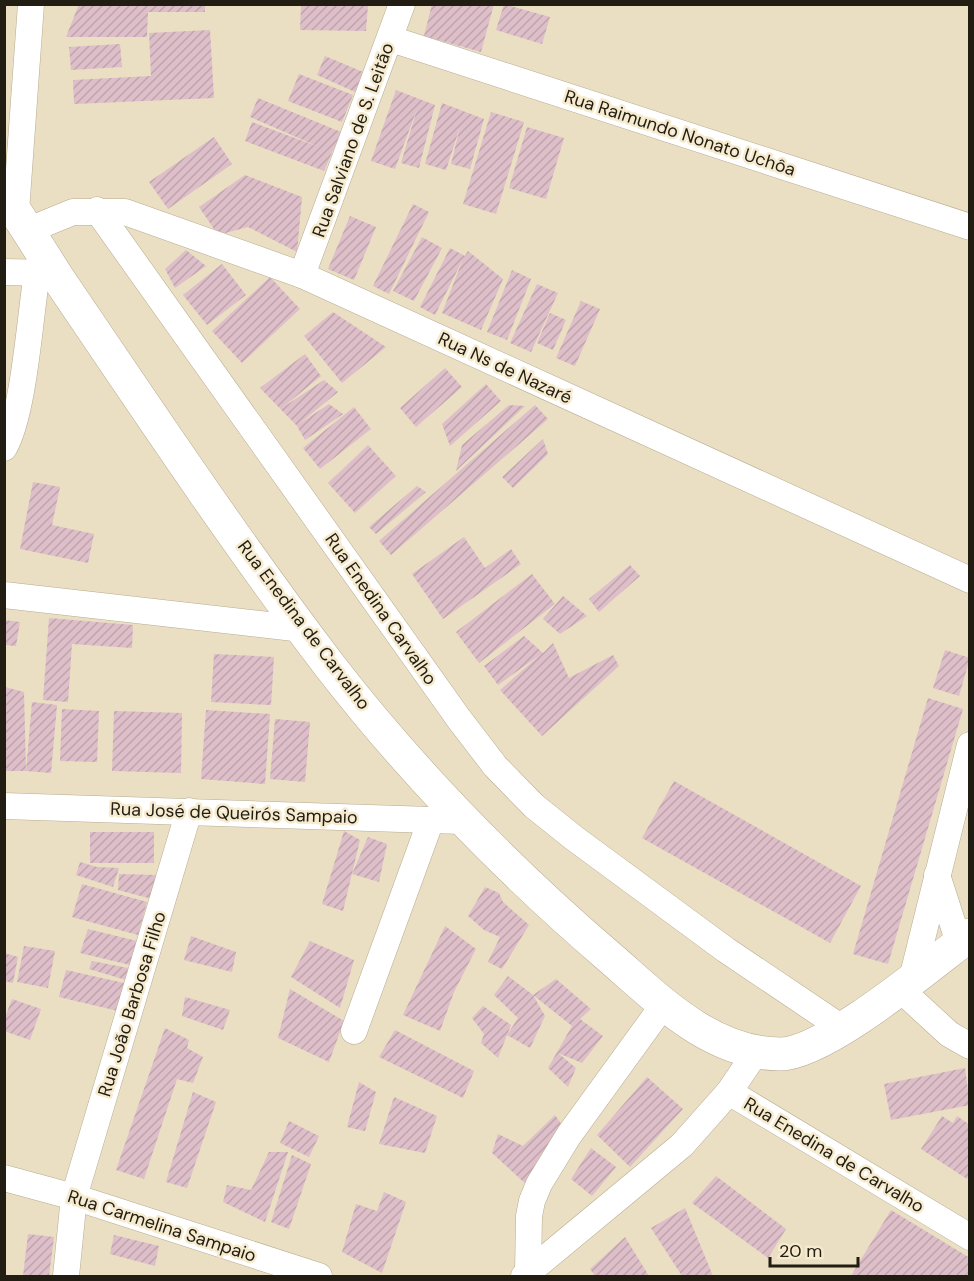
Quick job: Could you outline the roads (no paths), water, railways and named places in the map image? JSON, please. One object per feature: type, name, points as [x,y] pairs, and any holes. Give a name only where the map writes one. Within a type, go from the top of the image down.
[{"type":"main road","name":"Rua Enedina de Carvalho","points":[[17,212],[46,273],[303,629],[447,821],[664,1004],[716,1039],[735,1048],[784,1054],[803,1050],[819,1044],[905,984],[964,939]]},
{"type":"street","points":[[17,212],[31,4]]},
{"type":"street","name":"Rua Salviano de S. Leitão","points":[[302,275],[402,4]]},
{"type":"street","name":"Rua Raimundo Nonato Uchôa","points":[[391,39],[969,227]]},
{"type":"street","name":"Rua Ns de Nazaré","points":[[17,212],[97,210],[125,212],[302,275],[969,580]]},
{"type":"street","name":"Rua Enedina Carvalho","points":[[97,210],[495,766],[534,806],[574,838],[726,950],[842,1028]]},
{"type":"street","points":[[4,272],[46,273],[9,440],[4,448]]},
{"type":"street","points":[[4,595],[303,629]]},
{"type":"street","points":[[969,745],[937,875],[905,984],[949,1034],[969,1046]]},
{"type":"street","name":"Rua José de Queirós Sampaio","points":[[4,806],[447,821]]},
{"type":"street","name":"Rua João Barbosa Filho","points":[[66,1276],[74,1197],[189,811]]},
{"type":"street","points":[[354,1031],[447,821]]},
{"type":"street","points":[[937,875],[964,939]]},
{"type":"street","points":[[526,1275],[531,1201],[539,1184],[569,1135],[664,1004]]},
{"type":"street","points":[[526,1275],[682,1145],[729,1092],[756,1052]]},
{"type":"street","name":"Rua Enedina de Carvalho","points":[[729,1092],[969,1237]]},
{"type":"street","name":"Rua Carmelina Sampaio","points":[[4,1178],[74,1197],[319,1276]]}]
